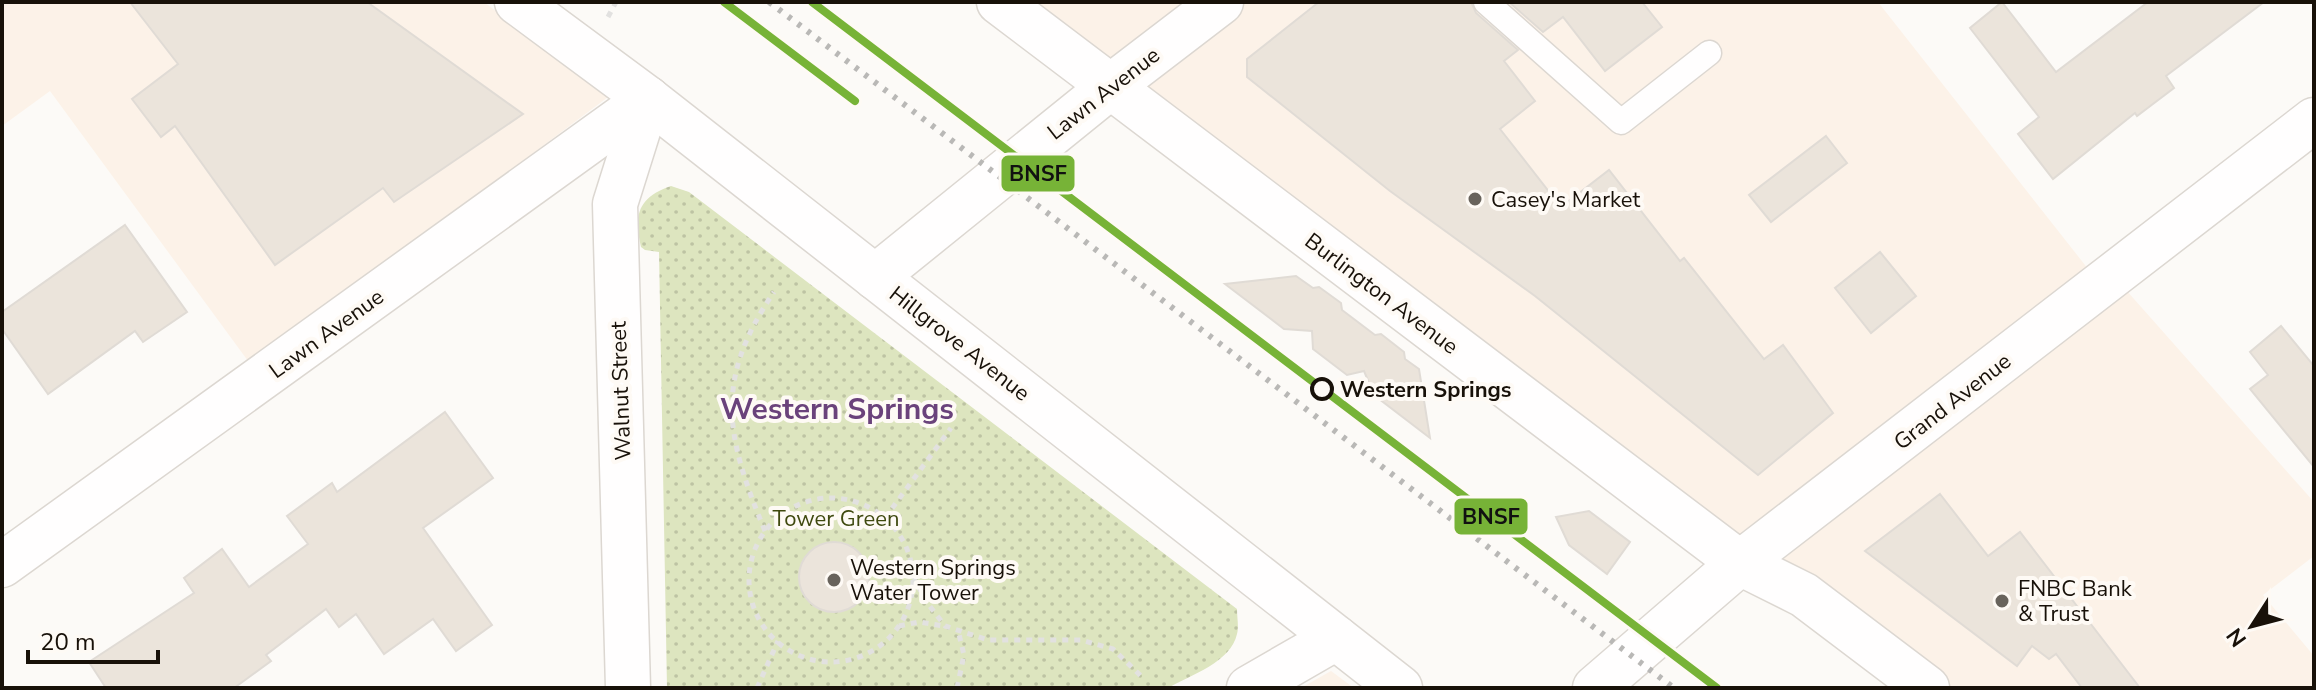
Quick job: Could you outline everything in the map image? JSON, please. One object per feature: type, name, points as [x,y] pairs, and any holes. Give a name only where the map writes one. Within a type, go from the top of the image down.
[{"type":"street","name":"Hillgrove Avenue","points":[[517,2],[648,99],[1400,688]]},
{"type":"street","name":"Burlington Avenue","points":[[999,2],[1740,563],[1804,595],[1927,688]]},
{"type":"street","name":"Lawn Avenue","points":[[875,277],[1110,87],[1221,2]]},
{"type":"street","name":"Lawn Avenue","points":[[2,565],[648,99]]},
{"type":"street","name":"Walnut Street","points":[[628,688],[615,204],[648,99]]},
{"type":"street","name":"Grand Avenue","points":[[1595,688],[1740,563],[2314,120]]},
{"type":"street","points":[[1249,688],[1336,638]]},
{"type":"lane","points":[[1486,2],[1621,122],[1709,53]]},
{"type":"path","points":[[765,532],[742,477],[730,417],[737,362],[754,321],[774,292]]},
{"type":"path","points":[[885,518],[951,428]]},
{"type":"path","points":[[913,574],[909,606],[898,627],[881,645],[868,653],[837,661],[806,657],[778,641],[758,616],[750,585],[753,554],[765,532],[781,515],[794,506],[825,498],[856,502],[885,518],[904,543],[925,600],[945,626]]},
{"type":"path","points":[[898,627],[919,622],[945,626],[988,640],[1081,640],[1113,649],[1141,676]]},
{"type":"path","points":[[957,688],[964,655],[958,630]]},
{"type":"path","points":[[757,688],[778,641]]},
{"type":"shaded area","points":[[2,2],[484,2],[608,97],[251,365],[50,91],[2,126]]},
{"type":"shaded area","points":[[1011,2],[1878,2],[2096,279],[2111,273],[2314,502],[2314,556],[2263,595],[2314,656],[2314,688],[1927,688]]},
{"type":"shaded area","points":[[1331,671],[1354,688],[1301,688]]},
{"type":"green space","name":"Tower Green","points":[[671,186],[689,192],[1237,609],[1237,634],[1227,652],[1209,667],[1168,688],[667,688],[659,252],[641,247],[638,225],[645,201]]},
{"type":"building","points":[[130,2],[367,2],[523,114],[394,202],[383,188],[275,265],[175,126],[161,137],[132,99],[178,64]]},
{"type":"building","points":[[1319,2],[1471,2],[1476,13],[1518,50],[1504,61],[1535,101],[1500,129],[1561,207],[1609,170],[1680,261],[1684,258],[1764,359],[1783,345],[1833,413],[1758,475],[1535,296],[1390,191],[1247,77],[1247,59]]},
{"type":"building","points":[[1509,2],[1642,2],[1662,27],[1605,71],[1563,17],[1543,32]]},
{"type":"building","points":[[2002,2],[2056,72],[2148,2],[2264,2],[2166,76],[2174,88],[2137,116],[2135,113],[2053,179],[2018,134],[2039,117],[1970,28]]},
{"type":"building","points":[[1826,136],[1847,163],[1771,222],[1749,195]]},
{"type":"building","points":[[125,225],[187,312],[143,342],[135,331],[48,394],[2,329],[2,312]]},
{"type":"building","points":[[1880,252],[1916,296],[1871,333],[1835,288]]},
{"type":"building","points":[[1296,276],[1313,288],[1319,287],[1341,303],[1342,310],[1375,335],[1381,334],[1419,369],[1430,438],[1374,395],[1364,371],[1347,375],[1313,349],[1312,331],[1284,329],[1225,284]]},
{"type":"building","points":[[2281,326],[2314,366],[2314,467],[2250,389],[2268,375],[2250,352]]},
{"type":"building","points":[[445,412],[493,478],[423,528],[492,625],[456,651],[433,619],[384,654],[356,614],[339,627],[326,609],[266,655],[271,661],[234,688],[106,688],[89,662],[194,593],[184,578],[222,549],[249,587],[308,544],[287,516],[332,483],[337,492]]},
{"type":"building","name":"FNBC Bank & Trust","points":[[1940,494],[1988,556],[2020,532],[2140,688],[2082,688],[2056,654],[2049,659],[2032,646],[2017,666],[1865,551]]},
{"type":"building","points":[[1589,511],[1630,542],[1607,574],[1569,545],[1556,517]]},
{"type":"building","name":"Western Springs Water Tower","points":[[841,542],[863,557],[869,577],[867,591],[859,602],[848,610],[827,612],[809,602],[801,591],[799,570],[809,552],[820,544]]},
{"type":"railway","points":[[769,2],[1674,688]]},
{"type":"transit line","name":"BNSF","points":[[724,2],[855,101]]},
{"type":"transit line","name":"BNSF","points":[[812,2],[1717,688]]},
{"type":"place","name":"Casey's Market","points":[[1475,199]]},
{"type":"place","name":"Western Springs","points":[[1322,389]]},
{"type":"place","name":"Western Springs Water Tower","points":[[834,580]]},
{"type":"place","name":"FNBC Bank & Trust","points":[[2002,601]]},
{"type":"district","name":"Western Springs","points":[[837,409]]}]
